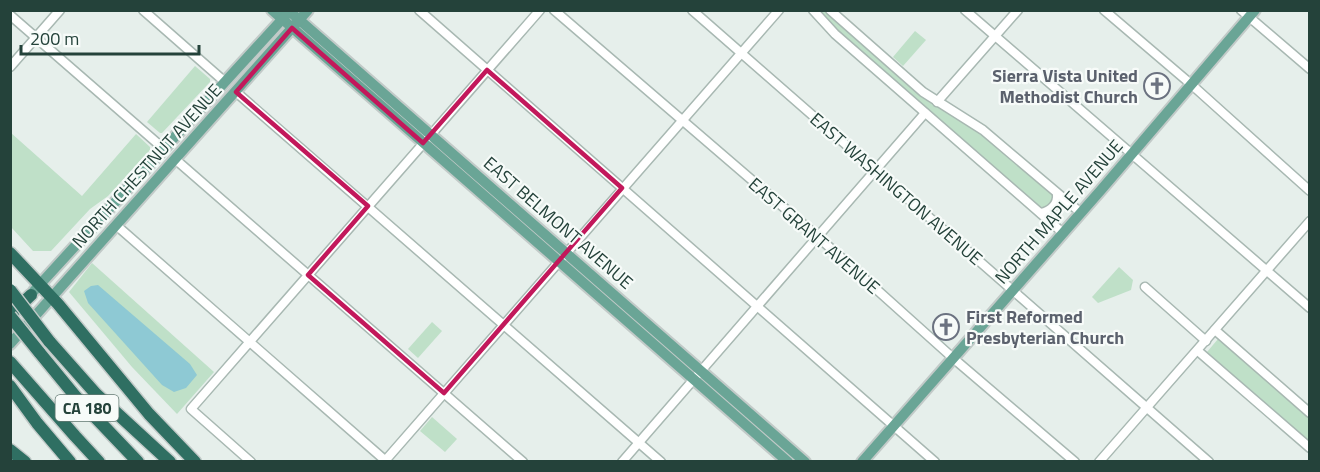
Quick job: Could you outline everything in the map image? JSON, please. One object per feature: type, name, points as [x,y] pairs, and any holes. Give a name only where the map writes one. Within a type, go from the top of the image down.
[{"type":"highway","points":[[10,253],[52,297],[149,414],[195,462]]},
{"type":"highway","points":[[10,290],[49,341],[96,394],[170,462]]},
{"type":"highway","points":[[10,316],[31,295]]},
{"type":"highway","name":"CA 180","points":[[10,316],[76,397],[138,462]]},
{"type":"highway","name":"CA 180","points":[[10,362],[99,462]]},
{"type":"highway","points":[[10,386],[37,423]]},
{"type":"highway","points":[[10,393],[70,462]]},
{"type":"highway","points":[[10,450],[25,462]]},
{"type":"main road","name":"EAST BELMONT AVENUE","points":[[272,10],[287,13],[296,24],[698,376],[788,462]]},
{"type":"main road","name":"NORTH CHESTNUT AVENUE","points":[[10,344],[308,10]]},
{"type":"main road","name":"NORTH CHESTNUT AVENUE","points":[[31,295],[287,13]]},
{"type":"main road","name":"NORTH MAPLE AVENUE","points":[[862,462],[1192,85],[1248,13]]},
{"type":"main road","points":[[175,159],[174,152],[177,145],[210,108],[225,82]]},
{"type":"main road","name":"EAST BELMONT AVENUE","points":[[698,376],[805,462]]},
{"type":"street","points":[[10,67],[60,10]]},
{"type":"street","points":[[143,10],[225,82]]},
{"type":"street","points":[[419,10],[935,462]]},
{"type":"street","points":[[251,462],[191,409],[540,10]]},
{"type":"street","name":"EAST GRANT AVENUE","points":[[554,10],[1075,462]]},
{"type":"street","name":"EAST WASHINGTON AVENUE","points":[[692,10],[1209,462]]},
{"type":"street","points":[[116,225],[385,461],[779,10]]},
{"type":"street","points":[[813,10],[835,34],[1063,233]]},
{"type":"street","points":[[830,10],[922,92],[983,130],[1080,213]]},
{"type":"street","points":[[965,10],[1130,155],[1310,308]]},
{"type":"street","points":[[937,102],[1018,10]]},
{"type":"street","points":[[1104,10],[1310,191]]},
{"type":"street","points":[[1248,13],[1310,69]]},
{"type":"street","points":[[10,15],[164,149]]},
{"type":"street","points":[[236,92],[661,462]]},
{"type":"street","points":[[622,462],[925,113]]},
{"type":"street","points":[[175,159],[523,462]]},
{"type":"street","points":[[1041,213],[1051,210],[1057,194]]},
{"type":"street","points":[[1099,462],[1310,221]]},
{"type":"street","points":[[1145,287],[1206,341]]},
{"type":"street","points":[[1215,330],[1310,413]]},
{"type":"street","points":[[1198,351],[1310,448]]},
{"type":"highlighted area","points":[[292,28],[423,143],[487,70],[622,188],[444,393],[308,275],[368,206],[236,92]]},
{"type":"green space","points":[[820,11],[824,11],[929,102],[980,132],[1052,194],[1053,200],[1048,207],[1040,207],[843,36]]},
{"type":"green space","points":[[915,31],[926,40],[903,66],[893,57]]},
{"type":"green space","points":[[195,66],[210,79],[210,82],[160,133],[147,122]]},
{"type":"green space","points":[[11,133],[82,196],[136,134],[150,147],[150,150],[108,196],[90,209],[51,251],[33,251],[11,227]]},
{"type":"green space","points":[[92,263],[214,372],[177,414],[132,367],[69,292]]},
{"type":"green space","points":[[1119,267],[1133,280],[1131,290],[1098,303],[1092,297]]},
{"type":"green space","points":[[432,322],[442,331],[418,358],[408,349]]},
{"type":"green space","points":[[1218,339],[1309,418],[1309,441],[1207,352]]},
{"type":"green space","points":[[432,417],[457,439],[445,452],[420,431]]},
{"type":"water","points":[[98,285],[190,364],[197,375],[186,388],[174,392],[162,385],[88,303],[84,291],[91,286]]},
{"type":"place","name":"Sierra Vista United Methodist Church","points":[[1157,86]]},
{"type":"place","name":"First Reformed Presbyterian Church","points":[[946,327]]}]
